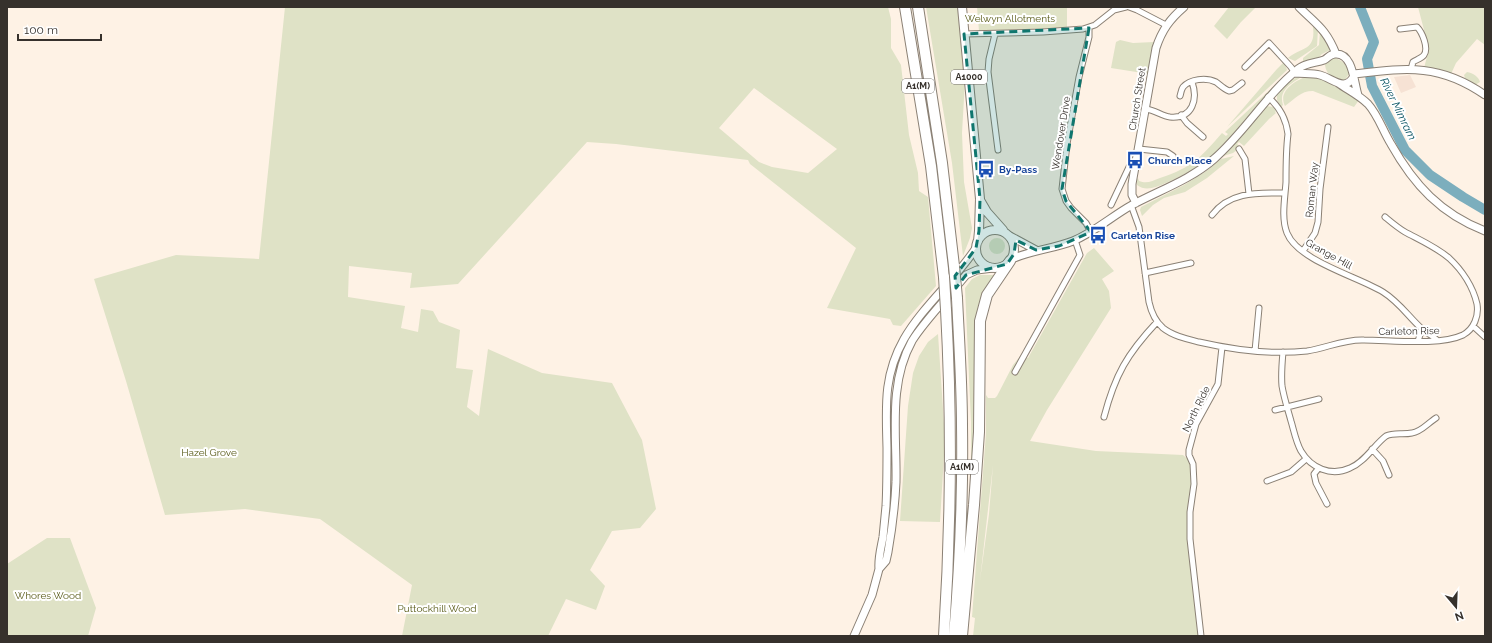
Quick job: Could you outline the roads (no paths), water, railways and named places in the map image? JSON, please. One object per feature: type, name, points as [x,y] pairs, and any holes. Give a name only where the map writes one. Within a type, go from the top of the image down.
[{"type":"highway","name":"A1(M)","points":[[905,7],[931,166],[944,277],[949,370],[951,488],[944,636]]},
{"type":"highway","name":"A1(M)","points":[[918,7],[942,163],[954,266],[960,358],[962,427],[960,545],[954,636]]},
{"type":"highway","points":[[962,636],[979,432],[980,321],[988,295],[1011,260]]},
{"type":"main road","name":"A1000","points":[[962,7],[980,199],[980,231],[977,245]]},
{"type":"main road","name":"Church Street","points":[[1133,204],[1132,192],[1134,178],[1155,52],[1166,25],[1184,7]]},
{"type":"main road","points":[[1299,7],[1322,28],[1332,43],[1336,54]]},
{"type":"main road","points":[[879,570],[886,561],[894,507],[896,399],[904,360],[913,341],[966,275],[977,270],[1004,266],[1011,260],[1036,250],[1059,246],[1075,240],[1091,232],[1133,204],[1188,178],[1206,166],[1226,147],[1268,97],[1299,68],[1324,60],[1331,55],[1342,55],[1352,69],[1358,95]]},
{"type":"main road","points":[[1324,60],[1322,66],[1325,76]]},
{"type":"main road","points":[[1338,83],[1349,82],[1354,75],[1411,68],[1424,70],[1459,80],[1471,85],[1485,95]]},
{"type":"main road","points":[[1295,73],[1325,76],[1358,95],[1372,109],[1397,154],[1419,185],[1429,196],[1454,217],[1485,231]]},
{"type":"main road","name":"A1000","points":[[980,199],[987,212],[1002,230]]},
{"type":"main road","points":[[854,636],[872,595],[879,570],[878,560],[883,537],[886,506],[886,398],[889,378],[895,357],[916,321],[959,272],[985,232],[995,229],[1002,230],[1036,250]]},
{"type":"main road","points":[[1010,236],[1014,245],[1014,254],[1011,260]]},
{"type":"main road","points":[[977,245],[976,254],[982,264],[993,268]]},
{"type":"street","points":[[964,34],[1043,32],[1089,28],[1114,10],[1127,7],[1166,25]]},
{"type":"street","points":[[1400,29],[1417,27],[1422,33],[1426,50],[1425,54],[1412,62],[1411,68]]},
{"type":"street","name":"Wendover Drive","points":[[1089,28],[1089,37],[1079,78],[1065,156],[1062,189],[1070,208],[1086,223],[1091,232]]},
{"type":"street","points":[[995,34],[989,59],[988,72],[998,150]]},
{"type":"street","points":[[1245,67],[1269,43],[1295,73]]},
{"type":"street","points":[[1180,96],[1182,88],[1192,82],[1203,79],[1217,82],[1229,91],[1233,90],[1242,83]]},
{"type":"street","points":[[1146,109],[1154,110],[1168,116],[1177,117],[1190,110],[1195,101],[1196,95],[1192,82]]},
{"type":"street","name":"Grange Hill","points":[[1268,97],[1282,112],[1287,123],[1288,134],[1284,212],[1286,232],[1291,241],[1303,252],[1339,272],[1374,287],[1384,293],[1399,304],[1422,329],[1433,335],[1437,340]]},
{"type":"street","points":[[1181,115],[1187,123],[1203,137]]},
{"type":"street","name":"Roman Way","points":[[1303,252],[1315,232],[1318,222],[1320,189],[1328,127]]},
{"type":"street","points":[[1139,148],[1166,152],[1173,156]]},
{"type":"street","points":[[1239,150],[1245,159],[1249,194]]},
{"type":"street","points":[[1111,205],[1129,167]]},
{"type":"street","points":[[1125,175],[1134,178]]},
{"type":"street","points":[[1212,215],[1216,209],[1231,199],[1249,194],[1285,192]]},
{"type":"street","points":[[1104,417],[1110,394],[1123,364],[1157,322],[1150,308],[1138,222],[1133,204]]},
{"type":"street","points":[[1385,218],[1403,231],[1439,251],[1457,266],[1469,283],[1476,301],[1478,312],[1473,326],[1485,337]]},
{"type":"street","points":[[1015,372],[1080,255],[1075,240]]},
{"type":"street","points":[[1145,274],[1191,263]]},
{"type":"street","points":[[1255,351],[1259,308]]},
{"type":"street","name":"Carleton Rise","points":[[1157,322],[1163,328],[1180,337],[1222,348],[1282,352],[1308,351],[1354,340],[1437,340],[1464,334],[1473,326]]},
{"type":"street","points":[[1418,341],[1422,329]]},
{"type":"street","name":"North Ride","points":[[1201,636],[1190,539],[1190,512],[1194,484],[1193,464],[1189,455],[1189,444],[1196,424],[1216,390],[1222,348]]},
{"type":"street","points":[[1282,352],[1282,385],[1287,407],[1300,449],[1306,459],[1318,469],[1331,472],[1352,468],[1361,461],[1380,441],[1391,433],[1412,433],[1419,431],[1436,418]]},
{"type":"street","points":[[1275,410],[1319,399]]},
{"type":"street","points":[[1372,449],[1383,461],[1389,475]]},
{"type":"street","points":[[1267,481],[1291,472],[1306,459]]},
{"type":"street","points":[[1318,469],[1314,474],[1316,483],[1327,504]]},
{"type":"waterway","name":"River Mimram","points":[[1360,7],[1374,42],[1367,59],[1372,86],[1405,150],[1430,175],[1485,210]]},
{"type":"place","name":"Church Place","points":[[1135,160]]},
{"type":"place","name":"By-Pass","points":[[986,169]]},
{"type":"place","name":"Carleton Rise","points":[[1098,235]]},
{"type":"park label","name":"Welwyn Allotments","points":[[1010,18]]},
{"type":"park label","name":"Hazel Grove","points":[[209,452]]},
{"type":"park label","name":"Whores Wood","points":[[48,595]]},
{"type":"park label","name":"Puttockhill Wood","points":[[437,608]]}]
